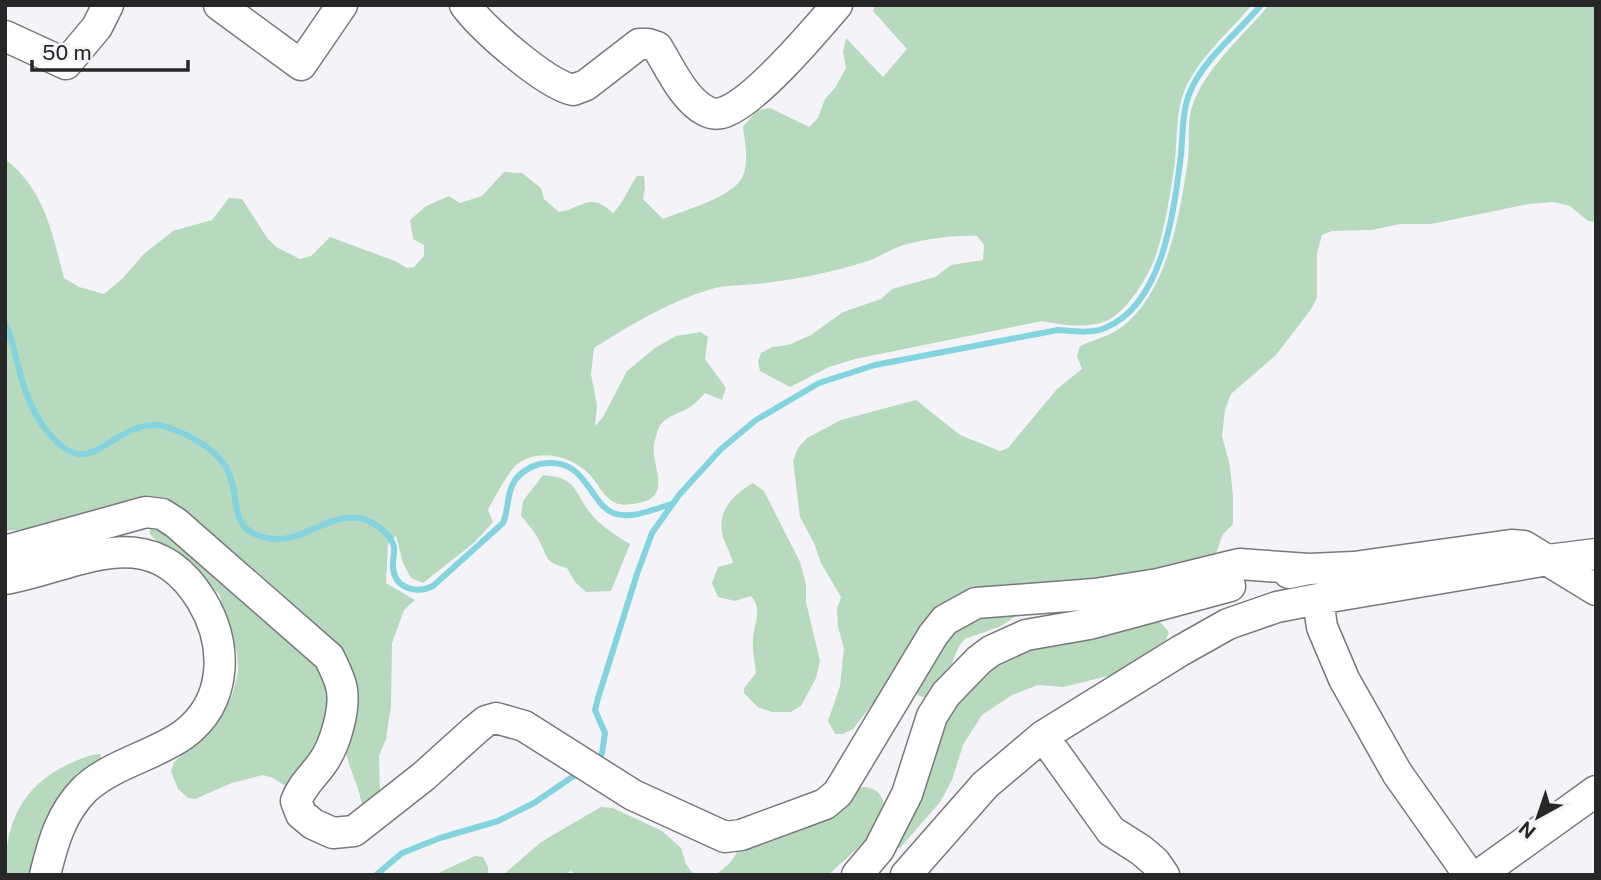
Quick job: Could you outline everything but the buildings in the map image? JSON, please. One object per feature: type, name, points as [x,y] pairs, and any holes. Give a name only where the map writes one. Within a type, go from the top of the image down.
[{"type":"street","points":[[5,36],[66,64],[97,27],[108,5]]},
{"type":"street","points":[[219,5],[301,65],[342,5]]},
{"type":"street","points":[[465,5],[481,24],[553,82],[573,90],[586,85],[639,44],[657,47],[691,100],[709,113],[717,114],[726,112],[752,94],[837,5]]},
{"type":"street","points":[[5,551],[146,512],[162,514],[176,523],[329,657],[341,684],[341,711],[336,736],[323,763],[300,791],[296,801],[301,814],[313,824],[333,833],[354,831],[424,776],[486,721],[496,718],[524,726],[633,795],[725,837],[741,835],[825,804],[838,793],[933,635],[945,620],[976,603],[1095,594],[1158,584],[1238,564],[1309,569],[1354,567],[1511,545],[1524,546],[1596,590]]},
{"type":"street","points":[[5,579],[103,552],[140,552],[173,568],[190,584],[212,620],[220,654],[218,684],[193,726],[174,740],[100,778],[86,789],[58,827],[45,875]]},
{"type":"street","points":[[906,875],[985,785],[1043,736],[1228,624],[1278,607],[1318,599],[1548,559],[1596,554]]},
{"type":"street","points":[[857,875],[878,849],[907,794],[932,716],[962,676],[991,651],[1026,635],[1088,624],[1243,583],[1309,569]]},
{"type":"street","points":[[1318,599],[1322,627],[1344,679],[1397,773],[1469,875]]},
{"type":"street","points":[[1043,736],[1111,831],[1141,850],[1155,862],[1164,875]]},
{"type":"street","points":[[1479,875],[1596,790]]},
{"type":"green space","points":[[875,5],[1252,5],[1202,61],[1187,85],[1180,106],[1172,183],[1156,255],[1136,293],[1114,317],[1083,326],[1042,321],[855,359],[829,367],[790,387],[760,371],[758,361],[761,353],[772,347],[788,345],[811,335],[843,312],[881,299],[892,289],[935,277],[951,265],[983,260],[984,245],[977,236],[957,236],[907,244],[869,261],[816,275],[708,290],[649,315],[594,348],[591,374],[597,405],[595,426],[603,417],[627,371],[655,348],[676,336],[701,332],[708,337],[705,359],[726,388],[722,400],[705,393],[693,405],[672,416],[659,427],[654,449],[658,487],[646,501],[625,505],[614,503],[589,474],[574,462],[554,456],[534,456],[516,465],[505,479],[488,510],[493,522],[475,542],[423,583],[411,578],[403,563],[396,536],[388,544],[386,583],[415,600],[404,610],[392,643],[391,706],[386,739],[379,756],[380,796],[367,807],[362,805],[345,747],[349,686],[178,516],[5,531],[5,159],[19,171],[38,198],[51,229],[64,278],[79,287],[104,294],[123,278],[144,254],[173,231],[212,220],[229,198],[242,199],[268,239],[276,247],[300,259],[311,256],[330,237],[407,268],[414,267],[424,256],[424,245],[413,239],[410,220],[426,206],[449,196],[460,203],[482,196],[504,172],[522,173],[541,188],[544,199],[559,212],[592,202],[605,206],[613,213],[637,176],[644,176],[643,199],[663,219],[720,196],[738,184],[743,176],[746,158],[743,127],[757,110],[770,108],[809,127],[818,118],[825,99],[835,88],[846,68],[843,52],[846,38],[883,77],[907,49],[873,11]]},
{"type":"green space","points":[[1269,5],[1596,5],[1596,222],[1588,221],[1570,206],[1553,202],[1529,204],[1431,224],[1400,224],[1372,230],[1332,231],[1322,235],[1317,253],[1317,297],[1312,308],[1276,355],[1231,394],[1225,410],[1222,436],[1230,466],[1233,524],[1223,534],[1213,561],[999,592],[882,692],[853,729],[843,734],[835,734],[828,721],[840,686],[844,648],[838,627],[837,609],[841,597],[821,563],[800,517],[793,461],[798,448],[807,438],[841,420],[916,400],[960,435],[1000,451],[1008,448],[1057,389],[1082,369],[1077,356],[1080,346],[1119,329],[1149,296],[1160,275],[1181,205],[1188,160],[1190,112],[1215,66]]},
{"type":"green space","points":[[543,475],[569,483],[595,518],[630,544],[611,591],[586,592],[575,582],[567,568],[548,559],[537,537],[521,516],[523,501]]},
{"type":"green space","points":[[753,483],[764,491],[800,562],[820,661],[816,678],[801,706],[791,712],[772,712],[758,707],[744,693],[744,688],[756,673],[753,643],[757,606],[751,596],[735,601],[718,597],[712,583],[718,567],[733,563],[721,528],[724,512],[738,493]]},
{"type":"green space","points":[[153,521],[333,678],[328,739],[287,787],[263,775],[232,783],[195,799],[188,798],[178,789],[171,771],[174,762],[222,716],[232,696],[238,672],[237,652],[224,618],[220,595],[172,548],[157,541],[150,534]]},
{"type":"green space","points":[[1046,602],[1049,605],[1046,613],[1018,615],[1001,626],[965,639],[959,646],[945,680],[929,698],[919,696],[911,687],[911,676],[944,629],[961,615],[1003,605]]},
{"type":"green space","points":[[1139,619],[1159,621],[1169,632],[1166,640],[1116,674],[1063,687],[1038,685],[1012,695],[982,715],[963,745],[952,780],[940,802],[900,848],[887,846],[917,777],[942,730],[955,708],[988,672],[1040,645]]},
{"type":"green space","points":[[100,754],[103,763],[27,875],[5,875],[8,839],[19,809],[28,795],[52,773],[80,759]]},
{"type":"green space","points":[[865,787],[875,790],[882,798],[884,809],[881,819],[866,841],[829,875],[714,875],[730,862],[739,844],[852,788]]},
{"type":"green space","points":[[601,807],[613,808],[662,831],[681,848],[686,864],[694,875],[576,875],[571,871],[563,875],[503,875],[541,842]]},
{"type":"green space","points":[[475,856],[483,857],[488,867],[488,875],[434,875]]},
{"type":"waterway","points":[[597,762],[602,753],[605,733],[595,710],[598,698],[652,533],[679,495],[721,449],[756,420],[819,383],[875,365],[1058,330],[1100,330],[1125,316],[1141,298],[1162,253],[1174,201],[1184,115],[1190,92],[1204,68],[1261,5]]},
{"type":"waterway","points":[[5,324],[33,410],[46,430],[63,447],[75,454],[87,453],[138,428],[153,425],[179,431],[213,452],[226,467],[238,514],[247,529],[267,538],[280,539],[339,519],[364,519],[378,526],[390,538],[394,547],[395,575],[398,581],[408,588],[420,590],[433,586],[503,523],[514,482],[529,468],[540,464],[555,463],[567,466],[577,473],[613,513],[635,515],[671,504]]},
{"type":"waterway","points":[[376,875],[402,853],[440,838],[498,821],[534,803],[581,771]]}]
